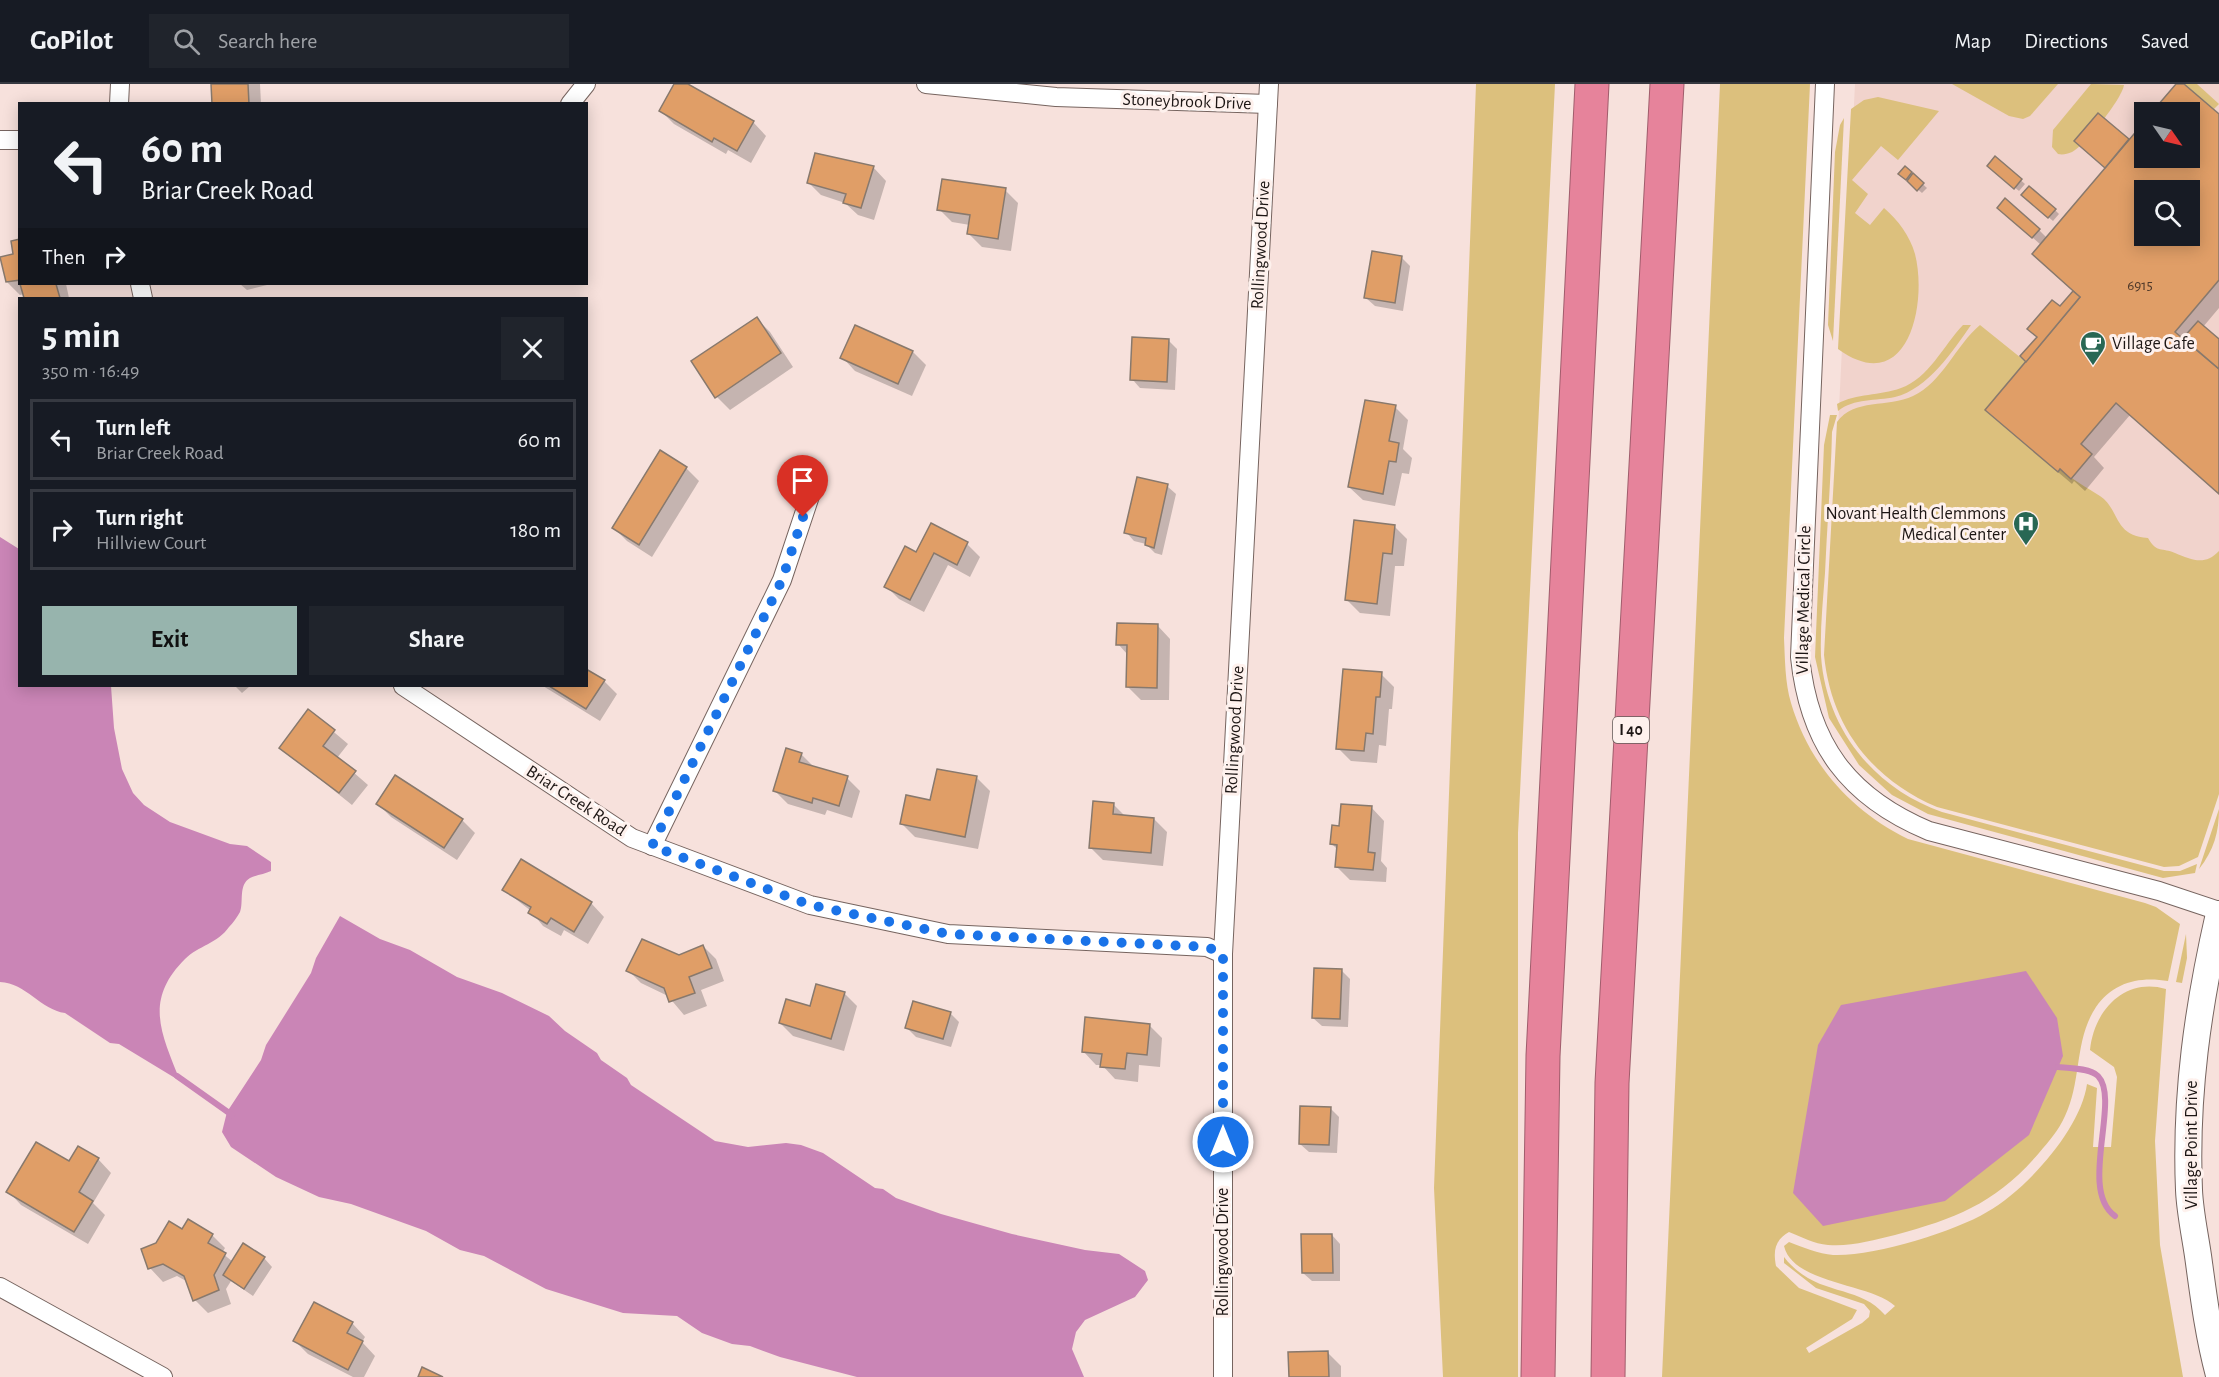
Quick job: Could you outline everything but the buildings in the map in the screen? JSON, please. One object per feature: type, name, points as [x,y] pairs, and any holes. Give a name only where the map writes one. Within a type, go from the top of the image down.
[{"type":"highway","points":[[1538,1377],[1543,1056],[1592,84]]},
{"type":"highway","name":"I 40","points":[[1608,1377],[1612,1083],[1666,84]]},
{"type":"street","points":[[119,102],[120,84]]},
{"type":"street","points":[[572,102],[586,84]]},
{"type":"street","name":"Stoneybrook Drive","points":[[926,84],[1056,98],[1268,104]]},
{"type":"street","name":"Rollingwood Drive","points":[[1223,1377],[1223,954],[1269,84]]},
{"type":"street","name":"Village Medical Circle","points":[[1825,84],[1800,657],[1805,697],[1822,741],[1839,765],[1860,788],[1901,819],[1929,831],[2159,891],[2219,913]]},
{"type":"street","points":[[0,140],[18,140]]},
{"type":"street","points":[[652,846],[782,580],[810,496],[805,478]]},
{"type":"street","name":"Briar Creek Road","points":[[406,687],[632,838],[810,905],[948,934],[1207,947],[1223,954]]},
{"type":"street","name":"Village Point Drive","points":[[2219,913],[2199,1010],[2191,1081],[2189,1136],[2189,1192],[2205,1313],[2219,1375]]},
{"type":"street","points":[[0,1287],[163,1377]]},
{"type":"shaded area","points":[[1476,84],[1555,84],[1518,833],[1518,1377],[1443,1377],[1434,1188]]},
{"type":"shaded area","points":[[1720,84],[1810,84],[1784,638],[1789,695],[1809,746],[1835,783],[1851,800],[1887,828],[1908,839],[2145,903],[2156,907],[2180,924],[2168,981],[2137,980],[2119,986],[2096,1007],[2084,1033],[2074,1089],[2063,1121],[2039,1153],[2007,1185],[1956,1215],[1917,1229],[1870,1241],[1828,1245],[1813,1242],[1789,1232],[1776,1246],[1776,1266],[1799,1288],[1857,1310],[1852,1319],[1806,1348],[1809,1353],[1862,1323],[1869,1317],[1870,1311],[1864,1304],[1816,1288],[1784,1263],[1784,1257],[1796,1270],[1809,1279],[1862,1298],[1885,1315],[1895,1306],[1868,1292],[1816,1276],[1790,1259],[1784,1246],[1789,1242],[1816,1252],[1849,1255],[1912,1242],[1973,1220],[2018,1189],[2049,1157],[2074,1120],[2083,1102],[2087,1084],[2097,1088],[2093,1147],[2111,1147],[2117,1077],[2114,1067],[2090,1050],[2093,1035],[2105,1010],[2125,992],[2137,988],[2166,989],[2155,1141],[2160,1245],[2183,1377],[1662,1377]]},
{"type":"shaded area","name":"Novant Health Clemmons Medical Center","points":[[1855,84],[2219,84],[2219,773],[1838,429]]},
{"type":"shaded area","points":[[1952,84],[2058,84],[2030,116],[2023,119],[2009,116]]},
{"type":"shaded area","points":[[2091,84],[2124,85],[2110,111],[2085,141],[2072,152],[2058,154],[2052,147],[2053,130]]},
{"type":"shaded area","points":[[2184,84],[2197,84],[2219,104],[2214,109]]},
{"type":"shaded area","points":[[1878,97],[1939,111],[1898,160],[1881,146],[1852,180],[1868,194],[1855,213],[1870,225],[1884,208],[1903,229],[1915,254],[1918,297],[1915,320],[1907,339],[1896,354],[1881,362],[1862,361],[1838,349],[1851,109],[1864,100]]},
{"type":"shaded area","points":[[1844,118],[1833,341],[1828,325],[1835,152],[1840,125]]},
{"type":"shaded area","points":[[1963,325],[1971,325],[1939,368],[1918,386],[1895,397],[1858,402],[1838,411],[1837,404],[1845,400],[1893,391],[1920,377]]},
{"type":"shaded area","points":[[1980,325],[2026,362],[1985,410],[2058,472],[2060,469],[2106,501],[2118,521],[2129,532],[2148,538],[2157,548],[2193,559],[2209,559],[2219,551],[2219,794],[2198,857],[2179,866],[2164,867],[1937,807],[1892,781],[1874,765],[1845,727],[1835,705],[1824,655],[1837,422],[1844,414],[1862,406],[1903,400],[1923,390],[1941,373],[1971,333]]},
{"type":"shaded area","points":[[1830,415],[1837,415],[1832,432],[1821,656],[1832,708],[1858,752],[1895,788],[1942,812],[2164,871],[2180,871],[2197,864],[2195,873],[2163,878],[1928,814],[1892,795],[1859,765],[1829,718],[1815,657],[1824,445]]},
{"type":"shaded area","points":[[0,537],[18,548],[18,687],[111,687],[114,728],[122,769],[133,793],[144,805],[170,822],[230,844],[247,846],[271,862],[271,871],[246,881],[240,912],[232,924],[219,937],[185,959],[172,974],[164,989],[160,1004],[160,1018],[167,1048],[180,1081],[119,1044],[110,1043],[65,1013],[48,1007],[26,991],[9,983],[0,982]]},
{"type":"shaded area","points":[[2219,809],[2215,840],[2199,869]]},
{"type":"shaded area","points":[[340,916],[380,939],[410,950],[457,977],[502,993],[549,1016],[565,1031],[597,1053],[601,1060],[627,1078],[631,1085],[715,1141],[748,1147],[786,1143],[801,1145],[823,1153],[875,1188],[883,1189],[896,1198],[941,1214],[1012,1234],[1085,1250],[1119,1254],[1145,1271],[1148,1280],[1135,1297],[1085,1320],[1076,1332],[1072,1349],[1084,1377],[857,1377],[780,1357],[750,1346],[732,1344],[702,1333],[677,1316],[623,1313],[546,1289],[484,1256],[460,1250],[426,1231],[351,1204],[319,1197],[276,1177],[231,1147],[222,1132],[227,1112],[261,1060],[266,1045],[311,973],[316,958]]},
{"type":"shaded area","points":[[2186,934],[2187,958],[2182,983],[2176,982]]},
{"type":"shaded area","points":[[2026,971],[2057,1018],[2063,1056],[2029,1135],[1945,1201],[1823,1226],[1793,1193],[1818,1045],[1841,1005]]},
{"type":"waterway","points":[[2058,1067],[2090,1071],[2098,1076],[2104,1088],[2105,1104],[2099,1167],[2100,1187],[2105,1204],[2115,1216]]},
{"type":"waterway","points":[[177,1076],[232,1115]]},
{"type":"place","name":"Village Cafe","points":[[2093,367]]},
{"type":"place","name":"Novant Health Clemmons Medical Center","points":[[2026,547]]},
{"type":"route","points":[[803,517],[782,580],[652,846],[810,905],[948,934],[1207,947],[1223,954],[1223,1142]]}]
